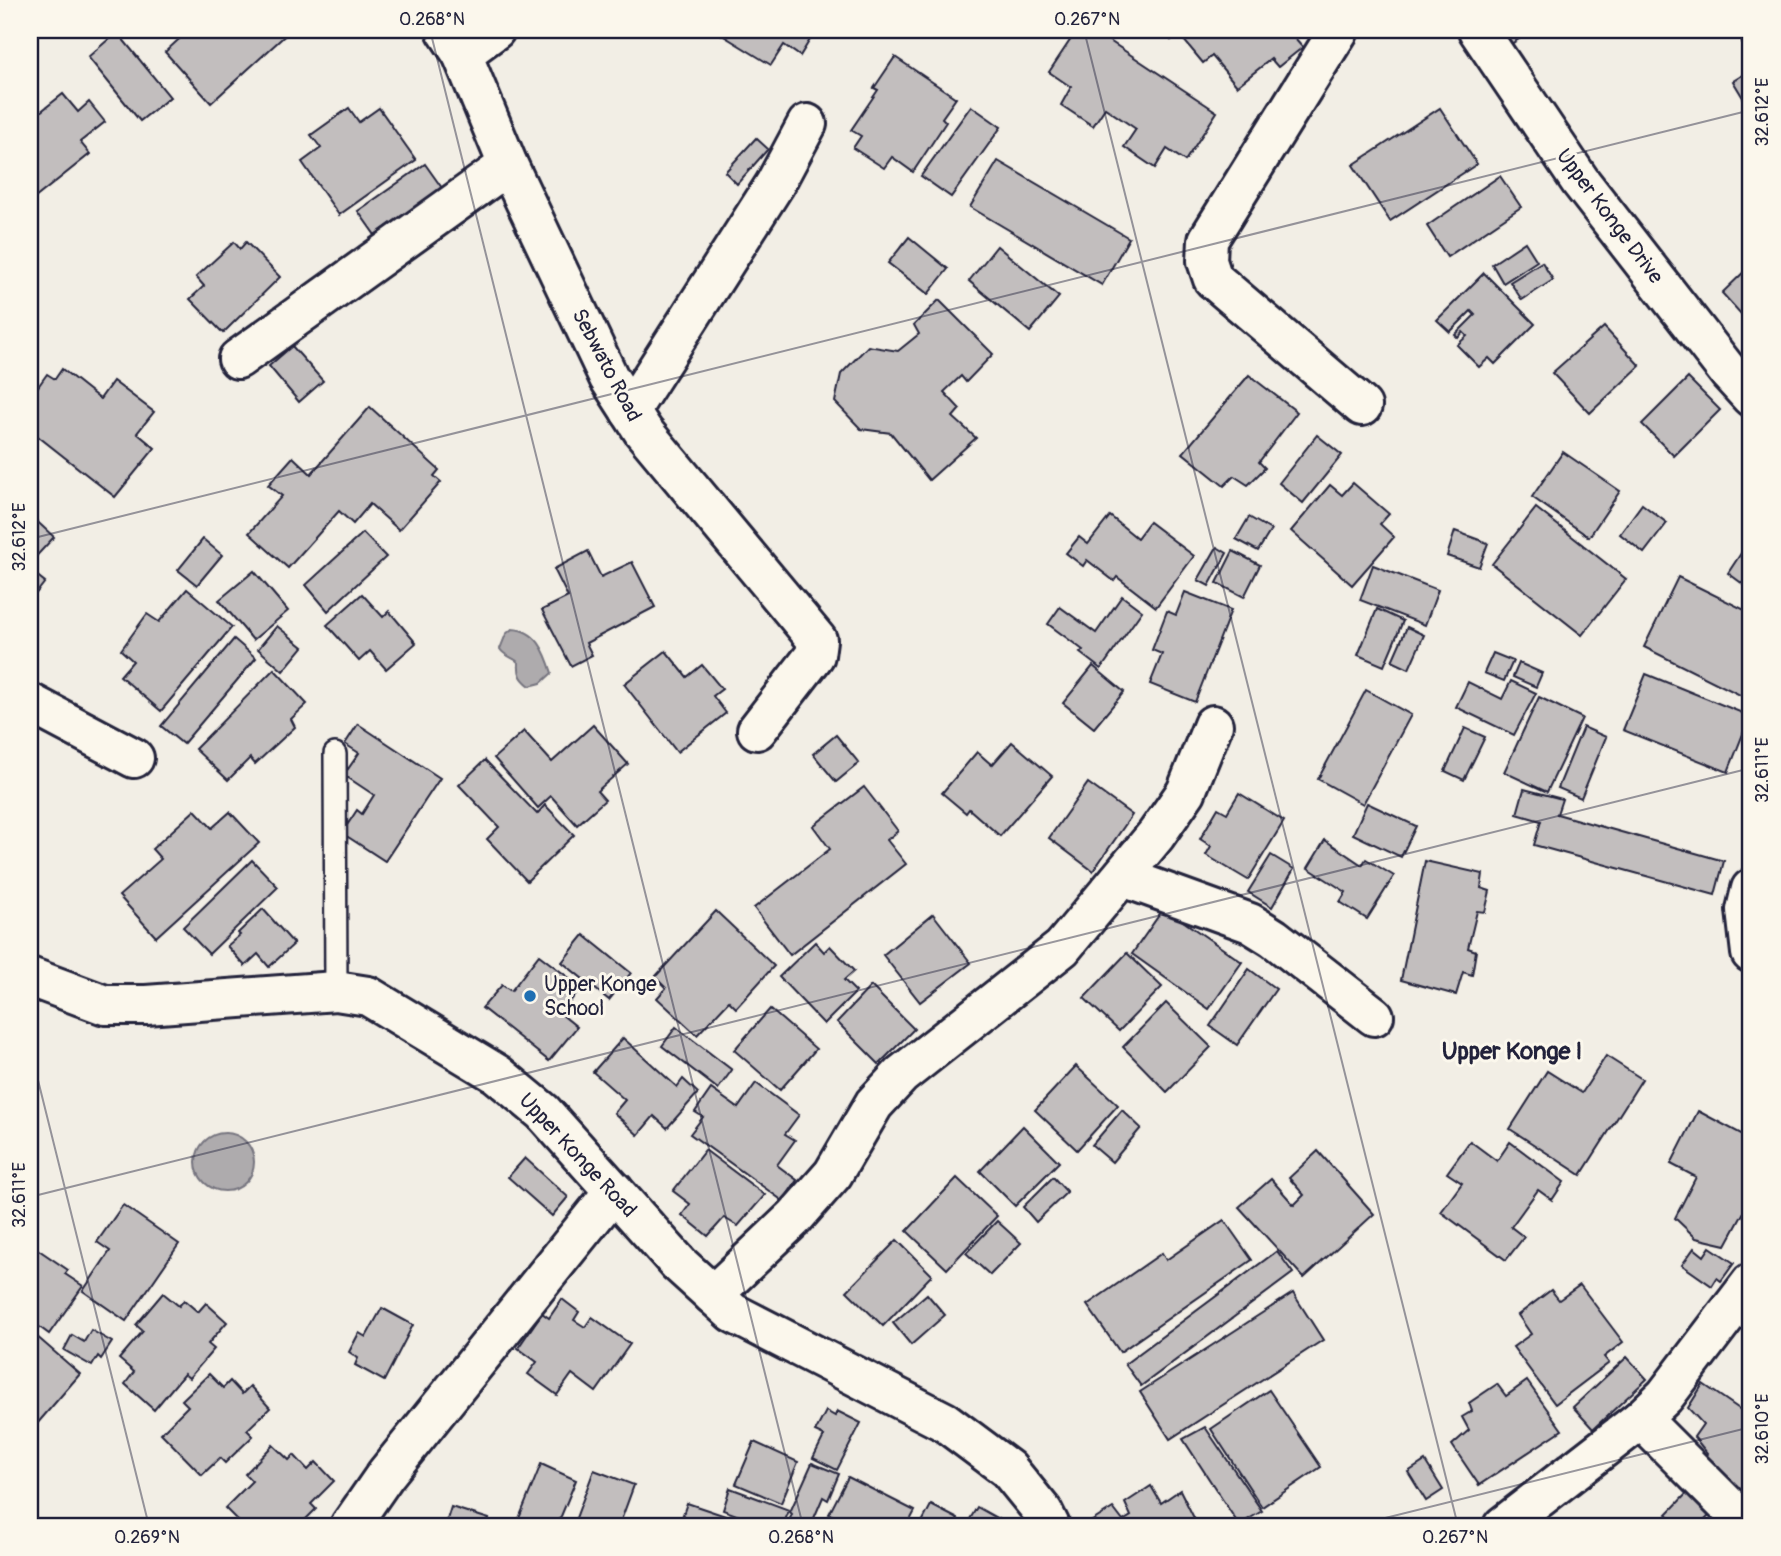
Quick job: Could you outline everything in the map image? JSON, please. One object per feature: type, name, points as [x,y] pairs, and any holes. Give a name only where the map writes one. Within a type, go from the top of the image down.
[{"type":"street","points":[[454,42],[495,30]]},
{"type":"street","points":[[1339,30],[1208,240],[1207,261],[1213,279],[1362,406]]},
{"type":"street","name":"Upper Konge Drive","points":[[1478,30],[1580,181],[1730,374],[1751,397]]},
{"type":"street","name":"Sebwato Road","points":[[454,42],[508,165],[609,378],[643,431],[817,639],[815,655],[757,730]]},
{"type":"street","points":[[630,411],[775,184],[807,124]]},
{"type":"street","points":[[237,359],[508,165]]},
{"type":"street","points":[[30,703],[134,758]]},
{"type":"street","points":[[713,1294],[795,1217],[833,1174],[874,1104],[901,1075],[1062,948],[1123,877],[1186,792],[1213,725]]},
{"type":"street","points":[[1123,877],[1250,923],[1274,938],[1374,1016]]},
{"type":"street","points":[[1751,889],[1746,910],[1751,953]]},
{"type":"street","name":"Upper Konge Road","points":[[30,977],[105,1005],[146,1005],[336,991],[368,996],[497,1074],[543,1112],[679,1264],[733,1312],[945,1422],[1008,1469],[1043,1512],[1050,1526]]},
{"type":"street","points":[[350,1526],[386,1474],[614,1191]]},
{"type":"street","points":[[1503,1526],[1641,1419],[1665,1396],[1751,1283]]},
{"type":"street","points":[[1641,1419],[1748,1526]]},
{"type":"lane","points":[[335,754],[336,991]]},
{"type":"shaded area","points":[[512,629],[528,633],[543,650],[552,673],[541,683],[530,686],[522,679],[519,663],[500,649],[506,634]]},
{"type":"shaded area","points":[[225,1133],[236,1135],[249,1146],[254,1162],[252,1173],[241,1186],[225,1191],[214,1189],[201,1178],[196,1162],[198,1151],[209,1138]]},
{"type":"building","points":[[189,30],[291,30],[211,103],[165,52]]},
{"type":"building","points":[[714,30],[816,30],[800,56],[784,45],[771,65]]},
{"type":"building","points":[[1077,30],[1093,30],[1217,112],[1185,161],[1167,149],[1155,168],[1124,147],[1136,129],[1105,108],[1093,126],[1061,105],[1071,87],[1049,72]]},
{"type":"building","points":[[1163,30],[1305,30],[1295,38],[1303,47],[1278,67],[1271,59],[1237,86],[1212,56],[1203,63],[1179,34],[1171,40]]},
{"type":"building","points":[[1502,30],[1533,30],[1511,44]]},
{"type":"building","points":[[117,32],[170,97],[140,121],[88,57]]},
{"type":"building","points":[[895,57],[956,98],[942,118],[946,122],[913,172],[892,157],[884,168],[853,148],[861,136],[851,130],[878,90],[874,88]]},
{"type":"building","points":[[1751,70],[1751,111],[1733,81]]},
{"type":"building","points":[[63,94],[78,112],[89,102],[105,122],[80,142],[90,154],[35,198],[30,191],[30,120]]},
{"type":"building","points":[[971,106],[1001,127],[951,197],[921,176]]},
{"type":"building","points":[[349,108],[359,122],[379,108],[416,160],[339,215],[302,162],[321,148],[311,135]]},
{"type":"building","points":[[1440,108],[1477,164],[1390,221],[1353,165]]},
{"type":"building","points":[[756,138],[768,149],[737,184],[725,172]]},
{"type":"building","points":[[998,161],[1129,238],[1102,285],[970,207]]},
{"type":"building","points":[[425,164],[442,188],[375,235],[358,211]]},
{"type":"building","points":[[1500,176],[1521,207],[1447,257],[1427,226]]},
{"type":"building","points":[[909,237],[948,269],[928,294],[888,263]]},
{"type":"building","points":[[234,242],[240,249],[246,242],[280,277],[223,333],[190,299],[204,286],[196,277]]},
{"type":"building","points":[[1525,242],[1537,261],[1503,283],[1492,264]]},
{"type":"building","points":[[997,246],[1059,297],[1030,332],[969,281]]},
{"type":"building","points":[[1542,262],[1553,280],[1522,300],[1510,282]]},
{"type":"building","points":[[1751,267],[1751,325],[1722,293]]},
{"type":"building","points":[[1484,273],[1535,324],[1495,364],[1489,358],[1479,367],[1457,345],[1467,336],[1463,332],[1458,338],[1455,335],[1475,315],[1471,311],[1450,332],[1437,320]]},
{"type":"building","points":[[939,300],[993,354],[966,382],[961,376],[944,392],[960,409],[953,417],[976,438],[929,480],[891,433],[861,429],[835,402],[841,374],[868,346],[898,351],[919,334],[914,325]]},
{"type":"building","points":[[1604,327],[1640,366],[1590,413],[1552,373]]},
{"type":"building","points":[[292,346],[323,381],[299,402],[269,366]]},
{"type":"building","points":[[62,369],[100,399],[113,381],[154,412],[137,433],[155,448],[115,497],[30,430],[30,398],[47,374],[55,379]]},
{"type":"building","points":[[1249,375],[1297,412],[1259,462],[1265,468],[1248,485],[1234,476],[1224,486],[1183,453]]},
{"type":"building","points":[[1688,378],[1720,410],[1674,456],[1642,424]]},
{"type":"building","points":[[370,407],[439,470],[434,476],[441,482],[399,530],[370,504],[353,524],[339,511],[288,568],[249,533],[282,496],[268,485],[293,457],[311,474]]},
{"type":"building","points":[[1317,435],[1342,455],[1303,503],[1279,483]]},
{"type":"building","points":[[1563,452],[1620,491],[1589,537],[1532,497]]},
{"type":"building","points":[[1353,483],[1389,514],[1380,524],[1394,537],[1352,585],[1291,531],[1330,485],[1342,495]]},
{"type":"building","points":[[1642,504],[1667,523],[1644,553],[1620,534]]},
{"type":"building","points":[[1536,508],[1626,579],[1582,635],[1492,564]]},
{"type":"building","points":[[30,515],[54,537],[30,563]]},
{"type":"building","points":[[1110,516],[1137,538],[1149,522],[1194,556],[1156,607],[1117,577],[1114,581],[1087,560],[1083,566],[1066,553],[1079,537],[1088,544]]},
{"type":"building","points":[[1249,517],[1271,530],[1258,551],[1236,539]]},
{"type":"building","points":[[1455,531],[1488,543],[1479,567],[1447,556]]},
{"type":"building","points":[[363,533],[386,557],[328,611],[306,585]]},
{"type":"building","points":[[1751,538],[1751,590],[1728,573]]},
{"type":"building","points":[[203,539],[222,555],[197,585],[178,570]]},
{"type":"building","points":[[1217,547],[1227,553],[1209,586],[1198,580]]},
{"type":"building","points":[[588,551],[601,577],[632,562],[655,607],[586,643],[592,655],[571,666],[542,610],[568,597],[554,569]]},
{"type":"building","points":[[1233,551],[1260,565],[1244,597],[1217,583]]},
{"type":"building","points":[[1373,565],[1438,590],[1425,625],[1360,600]]},
{"type":"building","points":[[30,570],[45,582],[30,601]]},
{"type":"building","points":[[254,571],[288,611],[253,640],[219,600]]},
{"type":"building","points":[[1678,577],[1751,613],[1751,682],[1744,697],[1644,647]]},
{"type":"building","points":[[187,589],[232,627],[161,711],[120,676],[133,661],[121,650],[147,614],[159,622]]},
{"type":"building","points":[[1185,592],[1231,610],[1195,702],[1150,684],[1162,654],[1152,650],[1167,611],[1176,615]]},
{"type":"building","points":[[362,594],[383,617],[389,611],[416,643],[386,669],[370,651],[359,661],[327,625]]},
{"type":"building","points":[[1122,596],[1142,611],[1101,669],[1080,653],[1083,650],[1048,624],[1060,607],[1096,633]]},
{"type":"building","points":[[1377,609],[1403,621],[1384,666],[1358,655]]},
{"type":"building","points":[[277,626],[303,647],[283,671],[258,649]]},
{"type":"building","points":[[1407,627],[1424,635],[1409,669],[1392,661]]},
{"type":"building","points":[[234,639],[256,658],[183,744],[161,726]]},
{"type":"building","points":[[666,651],[687,677],[702,665],[722,689],[713,696],[726,713],[677,752],[624,684]]},
{"type":"building","points":[[1493,653],[1513,661],[1504,681],[1484,673]]},
{"type":"building","points":[[1519,663],[1542,673],[1536,687],[1513,677]]},
{"type":"building","points":[[1093,666],[1124,692],[1094,728],[1063,703]]},
{"type":"building","points":[[274,669],[307,704],[291,719],[295,727],[255,764],[250,758],[228,780],[195,749]]},
{"type":"building","points":[[1646,674],[1750,716],[1728,772],[1623,730]]},
{"type":"building","points":[[1511,681],[1536,693],[1514,735],[1456,707],[1468,682],[1502,699]]},
{"type":"building","points":[[1366,690],[1411,715],[1363,804],[1318,779]]},
{"type":"building","points":[[1539,697],[1582,718],[1547,792],[1504,772]]},
{"type":"building","points":[[358,724],[440,778],[385,861],[342,833],[357,810],[362,814],[374,795],[344,775],[359,753],[345,744]]},
{"type":"building","points":[[593,725],[628,764],[597,791],[605,800],[577,825],[551,796],[538,808],[494,758],[524,731],[552,762]]},
{"type":"building","points":[[1583,727],[1606,737],[1581,798],[1558,788]]},
{"type":"building","points":[[1465,728],[1485,737],[1464,780],[1445,771]]},
{"type":"building","points":[[836,735],[859,763],[836,782],[813,754]]},
{"type":"building","points":[[1012,742],[1052,776],[1000,836],[969,809],[966,813],[942,793],[977,752],[992,765]]},
{"type":"building","points":[[485,760],[537,814],[545,805],[574,835],[527,881],[487,839],[499,827],[459,785]]},
{"type":"building","points":[[1088,783],[1132,815],[1093,871],[1049,838]]},
{"type":"building","points":[[864,787],[898,831],[887,840],[906,864],[790,955],[754,908],[830,849],[813,826]]},
{"type":"building","points":[[1524,789],[1562,799],[1557,814],[1724,861],[1715,895],[1534,845],[1541,821],[1517,814]]},
{"type":"building","points":[[1239,793],[1284,821],[1248,880],[1206,855],[1211,846],[1200,839],[1218,808],[1227,813]]},
{"type":"building","points":[[1367,803],[1416,826],[1401,857],[1353,834]]},
{"type":"building","points":[[195,810],[212,828],[230,812],[259,843],[156,937],[119,896],[161,859],[152,849]]},
{"type":"building","points":[[1325,840],[1362,865],[1366,859],[1394,876],[1367,919],[1340,902],[1346,892],[1308,868]]},
{"type":"building","points":[[1271,855],[1294,869],[1272,907],[1248,892]]},
{"type":"building","points":[[252,860],[278,887],[209,954],[183,927]]},
{"type":"building","points":[[1425,861],[1483,874],[1481,888],[1490,891],[1485,912],[1477,911],[1468,948],[1476,951],[1472,975],[1463,972],[1456,995],[1401,980]]},
{"type":"building","points":[[1164,908],[1242,962],[1209,1009],[1132,954]]},
{"type":"building","points":[[263,909],[294,944],[269,967],[258,954],[245,966],[227,946]]},
{"type":"building","points":[[716,911],[774,966],[736,1008],[729,1001],[697,1035],[657,998],[666,988],[655,977]]},
{"type":"building","points":[[933,914],[971,963],[920,1002],[883,955]]},
{"type":"building","points":[[584,935],[631,973],[609,1000],[562,962]]},
{"type":"building","points":[[815,942],[824,952],[830,946],[854,971],[844,980],[856,992],[824,1024],[779,977]]},
{"type":"building","points":[[1127,953],[1162,987],[1119,1031],[1084,998]]},
{"type":"building","points":[[539,955],[581,987],[561,1014],[577,1027],[549,1061],[482,1008],[502,985],[511,991]]},
{"type":"building","points":[[1249,969],[1276,989],[1237,1045],[1210,1026]]},
{"type":"building","points":[[871,986],[914,1029],[879,1064],[837,1022]]},
{"type":"building","points":[[1166,1003],[1211,1047],[1167,1092],[1123,1047]]},
{"type":"building","points":[[770,1009],[816,1049],[780,1090],[734,1050]]},
{"type":"building","points":[[676,1027],[732,1070],[718,1089],[662,1046]]},
{"type":"building","points":[[623,1038],[677,1087],[683,1079],[698,1093],[667,1128],[654,1116],[638,1135],[614,1113],[625,1100],[593,1072]]},
{"type":"building","points":[[1606,1056],[1642,1079],[1581,1175],[1510,1129],[1547,1071],[1582,1093]]},
{"type":"building","points":[[1076,1066],[1118,1105],[1077,1150],[1035,1110]]},
{"type":"building","points":[[756,1083],[799,1115],[785,1134],[795,1140],[777,1165],[797,1180],[783,1201],[690,1134],[703,1117],[695,1112],[711,1089],[738,1108]]},
{"type":"building","points":[[1122,1110],[1141,1128],[1112,1162],[1092,1145]]},
{"type":"building","points":[[1698,1111],[1751,1139],[1751,1199],[1726,1245],[1696,1238],[1675,1218],[1696,1177],[1671,1164]]},
{"type":"building","points":[[1023,1126],[1059,1162],[1015,1206],[980,1171]]},
{"type":"building","points":[[1470,1141],[1497,1161],[1510,1142],[1564,1182],[1552,1200],[1538,1190],[1511,1227],[1524,1237],[1506,1260],[1441,1212],[1462,1183],[1447,1173]]},
{"type":"building","points":[[705,1150],[765,1195],[738,1226],[724,1218],[708,1236],[682,1215],[690,1204],[673,1191]]},
{"type":"building","points":[[1318,1151],[1374,1214],[1304,1278],[1239,1207],[1271,1179],[1294,1205],[1304,1195],[1289,1178]]},
{"type":"building","points":[[525,1158],[568,1197],[552,1216],[508,1177]]},
{"type":"building","points":[[1053,1177],[1067,1192],[1036,1222],[1023,1207]]},
{"type":"building","points":[[957,1178],[997,1216],[947,1269],[907,1231]]},
{"type":"building","points":[[123,1205],[179,1244],[126,1321],[83,1291],[110,1251],[97,1242]]},
{"type":"building","points":[[1224,1220],[1252,1260],[1120,1352],[1087,1305],[1162,1253],[1166,1260]]},
{"type":"building","points":[[997,1221],[1021,1243],[990,1275],[966,1253]]},
{"type":"building","points":[[897,1240],[932,1275],[883,1326],[847,1291]]},
{"type":"building","points":[[30,1244],[68,1270],[65,1274],[83,1286],[49,1334],[30,1320]]},
{"type":"building","points":[[1710,1247],[1734,1263],[1721,1281],[1717,1278],[1712,1286],[1682,1265],[1694,1248],[1704,1256]]},
{"type":"building","points":[[1277,1251],[1293,1273],[1141,1386],[1125,1364]]},
{"type":"building","points":[[1580,1285],[1623,1342],[1604,1357],[1609,1363],[1555,1404],[1513,1347],[1531,1334],[1518,1315],[1551,1290],[1559,1300]]},
{"type":"building","points":[[163,1293],[179,1306],[184,1300],[198,1312],[206,1303],[227,1322],[208,1344],[214,1349],[189,1378],[184,1374],[154,1410],[125,1384],[134,1372],[119,1359],[143,1331],[136,1325]]},
{"type":"building","points":[[1293,1293],[1323,1340],[1170,1439],[1140,1392]]},
{"type":"building","points":[[927,1294],[945,1315],[911,1345],[893,1323]]},
{"type":"building","points":[[562,1299],[579,1312],[574,1320],[585,1327],[592,1317],[630,1344],[596,1392],[572,1374],[557,1395],[528,1374],[537,1362],[518,1348],[542,1313],[549,1318]]},
{"type":"building","points":[[382,1308],[413,1325],[384,1381],[355,1365],[358,1358],[349,1352],[359,1333],[366,1337]]},
{"type":"building","points":[[91,1330],[112,1342],[101,1359],[98,1356],[92,1366],[64,1350],[72,1335],[84,1342]]},
{"type":"building","points":[[35,1335],[80,1374],[30,1432],[30,1342]]},
{"type":"building","points":[[1627,1357],[1647,1379],[1593,1429],[1573,1407]]},
{"type":"building","points":[[209,1374],[223,1388],[230,1381],[242,1394],[250,1386],[270,1408],[247,1430],[253,1436],[225,1463],[220,1458],[202,1475],[161,1433],[188,1406],[182,1400]]},
{"type":"building","points":[[1527,1381],[1562,1430],[1479,1485],[1452,1445],[1469,1430],[1462,1417],[1472,1411],[1469,1403],[1497,1384],[1506,1396]]},
{"type":"building","points":[[1703,1384],[1751,1417],[1751,1505],[1700,1468],[1707,1453],[1694,1437],[1703,1424],[1688,1408]]},
{"type":"building","points":[[1269,1390],[1321,1467],[1262,1507],[1211,1429]]},
{"type":"building","points":[[826,1411],[835,1416],[837,1411],[861,1423],[837,1470],[813,1458],[824,1436],[815,1432]]},
{"type":"building","points":[[1205,1427],[1262,1511],[1239,1525],[1183,1439]]},
{"type":"building","points":[[754,1442],[798,1462],[781,1503],[736,1484]]},
{"type":"building","points":[[273,1445],[289,1460],[294,1455],[308,1470],[316,1462],[334,1481],[311,1504],[316,1509],[299,1526],[243,1526],[225,1508],[252,1481],[245,1474]]},
{"type":"building","points":[[1425,1461],[1443,1490],[1426,1501],[1408,1472]]},
{"type":"building","points":[[812,1463],[839,1474],[828,1500],[823,1497],[812,1523],[809,1522],[807,1526],[787,1526],[792,1514],[790,1512]]},
{"type":"building","points":[[541,1464],[576,1480],[557,1526],[516,1526]]},
{"type":"building","points":[[594,1470],[634,1485],[619,1526],[573,1526]]},
{"type":"building","points":[[848,1477],[915,1511],[907,1526],[854,1526],[829,1514]]},
{"type":"building","points":[[1151,1486],[1161,1503],[1180,1490],[1198,1526],[1091,1526],[1089,1523],[1113,1508],[1123,1521],[1131,1516],[1125,1503]]},
{"type":"building","points":[[730,1488],[789,1510],[783,1526],[766,1526],[723,1510]]},
{"type":"building","points":[[1690,1490],[1713,1512],[1699,1526],[1679,1526],[1667,1514]]},
{"type":"building","points":[[687,1503],[755,1526],[679,1526]]},
{"type":"building","points":[[931,1505],[958,1519],[954,1526],[920,1526]]},
{"type":"building","points":[[451,1507],[489,1519],[487,1526],[445,1526]]},
{"type":"building","points":[[977,1507],[1011,1526],[966,1526]]},
{"type":"place","name":"Upper Konge School","points":[[530,996]]},
{"type":"district","name":"Upper Konge I","points":[[1512,1051]]}]
